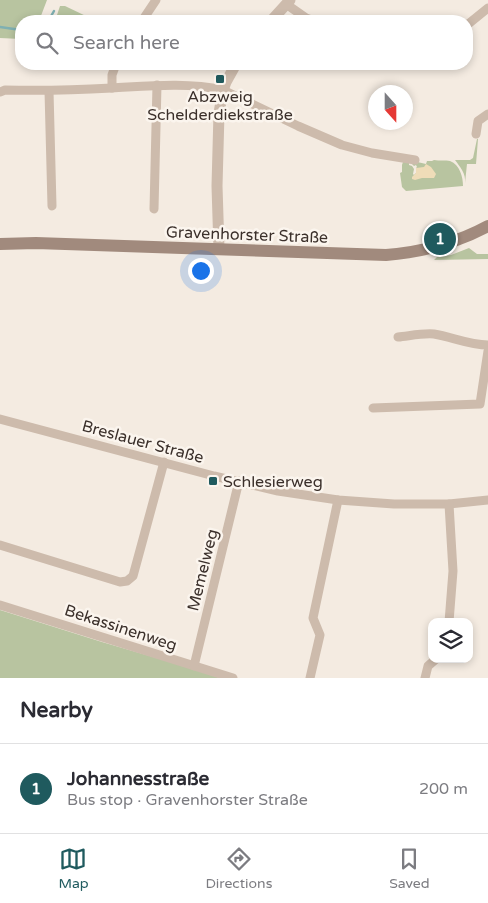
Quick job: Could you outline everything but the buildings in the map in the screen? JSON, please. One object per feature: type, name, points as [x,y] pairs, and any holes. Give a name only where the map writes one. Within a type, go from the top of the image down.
[{"type":"main road","name":"Gravenhorster Straße","points":[[0,244],[36,243],[386,255],[428,249],[486,230]]},
{"type":"street","points":[[146,15],[156,0]]},
{"type":"street","points":[[276,15],[288,2],[303,15]]},
{"type":"street","points":[[473,20],[488,8]]},
{"type":"street","points":[[112,88],[114,70]]},
{"type":"street","points":[[220,249],[217,186],[219,113],[223,90],[233,70]]},
{"type":"street","points":[[154,209],[157,84]]},
{"type":"street","points":[[0,92],[5,90],[48,91],[157,84],[211,88],[223,90],[342,145],[372,153],[416,160]]},
{"type":"street","points":[[48,91],[52,206]]},
{"type":"street","points":[[476,134],[478,121],[488,114]]},
{"type":"street","points":[[398,337],[431,334],[451,337],[478,345],[488,345]]},
{"type":"street","points":[[373,408],[480,404],[488,351]]},
{"type":"street","name":"Breslauer Straße","points":[[0,420],[278,491],[338,500],[394,504],[449,504],[488,500]]},
{"type":"street","points":[[0,545],[120,582],[127,581],[133,576],[164,462]]},
{"type":"street","name":"Memelweg","points":[[194,666],[239,481]]},
{"type":"street","points":[[310,678],[320,635],[313,618],[338,500]]},
{"type":"street","points":[[449,504],[452,571],[449,618]]},
{"type":"street","name":"Bekassinenweg","points":[[0,605],[232,678]]},
{"type":"street","points":[[425,678],[428,666],[431,663]]},
{"type":"green space","points":[[0,0],[47,0],[41,15],[15,15],[15,39],[0,38]]},
{"type":"green space","points":[[60,6],[65,6],[84,15],[57,15]]},
{"type":"green space","points":[[477,139],[476,164],[467,164],[465,183],[464,173],[455,160],[470,160],[473,158]]},
{"type":"green space","points":[[413,161],[426,164],[427,161],[450,161],[456,165],[462,175],[463,186],[406,191],[402,187],[400,173],[402,172],[403,162],[409,162],[409,165],[414,169],[414,175],[417,167],[412,164]]},
{"type":"green space","points":[[469,248],[477,254],[488,254],[488,259],[434,260],[437,257],[451,255]]},
{"type":"green space","points":[[0,610],[194,669],[220,678],[0,678]]},
{"type":"sand","points":[[426,164],[436,174],[434,178],[412,179],[416,173],[416,168],[424,167]]},
{"type":"waterway","points":[[52,15],[54,11]]},
{"type":"waterway","points":[[0,27],[15,29]]},
{"type":"place","name":"Abzweig Schelderdiekstraße","points":[[220,79]]},
{"type":"place","name":"Johannesstraße","points":[[440,239]]},
{"type":"place","name":"Schlesierweg","points":[[213,481]]}]
